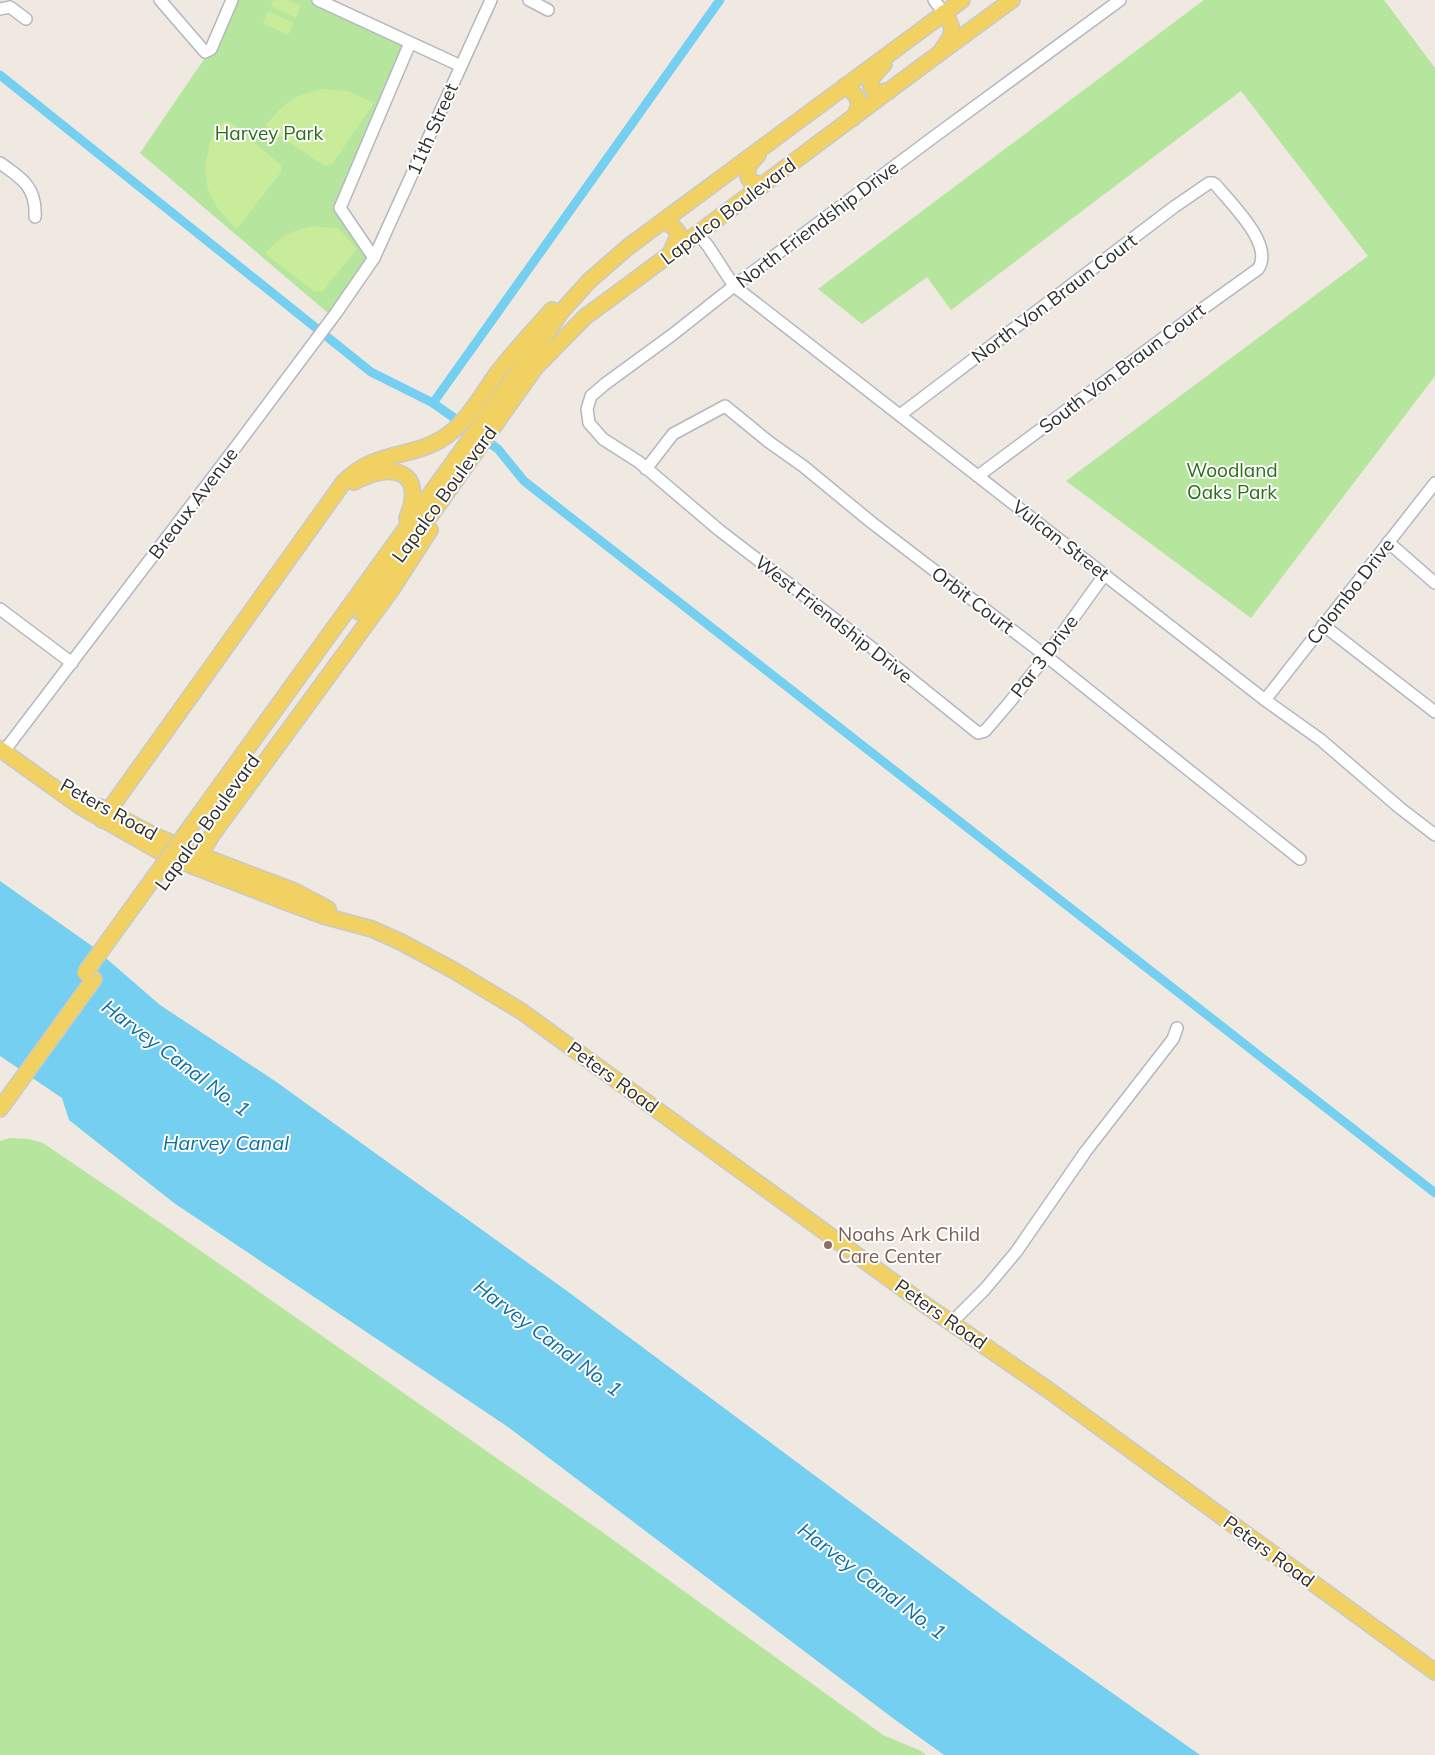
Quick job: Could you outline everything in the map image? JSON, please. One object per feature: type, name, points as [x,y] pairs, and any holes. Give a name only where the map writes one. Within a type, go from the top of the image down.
[{"type":"main road","name":"Lapalco Boulevard","points":[[0,1091],[487,426],[568,303],[601,269],[628,247],[962,0]]},
{"type":"main road","name":"Lapalco Boulevard","points":[[487,426],[535,368],[585,317],[1012,0]]},
{"type":"main road","points":[[939,53],[950,40],[952,32],[952,24],[944,13]]},
{"type":"main road","points":[[890,91],[880,93],[874,91],[870,84],[871,77],[917,32]]},
{"type":"main road","points":[[845,86],[859,100],[859,110],[853,118]]},
{"type":"main road","points":[[763,185],[751,182],[748,178],[748,169],[750,164],[777,136]]},
{"type":"main road","points":[[662,222],[670,224],[679,234],[671,254]]},
{"type":"main road","points":[[105,816],[347,479],[371,462],[422,448],[449,434],[470,412],[504,365],[571,289],[612,254],[628,247]]},
{"type":"main road","name":"Lapalco Boulevard","points":[[0,1109],[354,609],[401,533],[470,449]]},
{"type":"main road","points":[[196,861],[404,572],[470,449]]},
{"type":"main road","points":[[334,498],[351,484],[371,474],[391,470],[401,473],[410,482],[413,494],[411,509],[401,533]]},
{"type":"main road","name":"Peters Road","points":[[3,745],[81,807],[105,816],[150,846],[196,861],[309,910],[372,930],[401,942],[453,970],[521,1011],[924,1304],[1047,1389],[1435,1672]]},
{"type":"street","points":[[160,0],[205,52],[211,49],[232,0]]},
{"type":"street","points":[[318,0],[461,66]]},
{"type":"street","name":"11th Street","points":[[374,258],[491,0]]},
{"type":"street","points":[[529,0],[548,10]]},
{"type":"street","points":[[934,0],[944,13]]},
{"type":"street","name":"North Friendship Drive","points":[[690,506],[642,465],[603,439],[589,423],[587,409],[591,396],[686,325],[734,286],[1120,0]]},
{"type":"street","points":[[0,9],[10,7],[26,19]]},
{"type":"street","points":[[374,258],[340,208],[410,43]]},
{"type":"street","points":[[0,163],[18,175],[32,191],[36,204],[35,217]]},
{"type":"street","name":"South Von Braun Court","points":[[978,476],[1258,269],[1262,263],[1262,250],[1258,237],[1216,185],[1209,184]]},
{"type":"street","name":"North Von Braun Court","points":[[900,415],[1174,207],[1209,184]]},
{"type":"street","name":"Vulcan Street","points":[[698,234],[734,286],[1265,700],[1321,740],[1400,808],[1435,835]]},
{"type":"street","name":"Breaux Avenue","points":[[3,745],[72,663],[336,313],[374,258]]},
{"type":"street","name":"Orbit Court","points":[[642,465],[673,434],[725,406],[803,466],[871,522],[1046,656],[1300,859]]},
{"type":"street","name":"Colombo Drive","points":[[1265,700],[1435,483]]},
{"type":"street","name":"West Friendship Drive","points":[[690,506],[978,733]]},
{"type":"street","points":[[1388,542],[1435,583]]},
{"type":"street","name":"Par 3 Drive","points":[[978,733],[985,731],[1046,656],[1104,574]]},
{"type":"street","points":[[0,609],[72,663]]},
{"type":"street","points":[[1323,625],[1435,712]]},
{"type":"street","points":[[952,1322],[985,1290],[1016,1252],[1086,1151],[1173,1039],[1177,1028]]},
{"type":"green space","name":"Harvey Park","points":[[232,0],[318,0],[410,43],[340,208],[374,258],[328,313],[140,153],[211,49]]},
{"type":"green space","points":[[274,0],[288,0],[301,6],[296,18],[271,6]]},
{"type":"green space","name":"Woodland Oaks Park","points":[[1204,0],[1384,0],[1435,68],[1435,376],[1251,618],[1066,481],[1368,256],[1241,91],[951,310],[927,277],[862,324],[818,289]]},
{"type":"green space","points":[[268,11],[294,23],[288,35],[263,23]]},
{"type":"green space","points":[[322,89],[348,91],[374,103],[333,163],[324,166],[266,126],[278,111],[290,101],[304,94]]},
{"type":"green space","points":[[224,122],[230,122],[281,165],[281,172],[237,229],[215,204],[207,186],[206,165],[210,141]]},
{"type":"green space","points":[[314,226],[339,229],[357,249],[323,291],[315,292],[265,254],[286,235]]},
{"type":"green space","points":[[10,1138],[28,1139],[43,1143],[168,1228],[598,1529],[883,1735],[921,1751],[926,1755],[0,1755],[0,1141]]},
{"type":"water","name":"Harvey Canal","points":[[0,881],[92,946],[160,1005],[275,1081],[567,1291],[1002,1615],[1200,1755],[944,1755],[508,1427],[174,1203],[69,1120],[62,1098],[0,1056]]},
{"type":"waterway","points":[[433,403],[720,0]]},
{"type":"waterway","points":[[0,75],[371,372],[433,403],[498,449],[524,481],[1435,1193]]},
{"type":"place","name":"Noahs Ark Child Care Center","points":[[828,1245]]},
{"type":"water label","name":"Harvey Canal No. 1","points":[[176,1058]]},
{"type":"water label","name":"Harvey Canal No. 1","points":[[548,1338]]},
{"type":"water label","name":"Harvey Canal No. 1","points":[[872,1581]]}]
